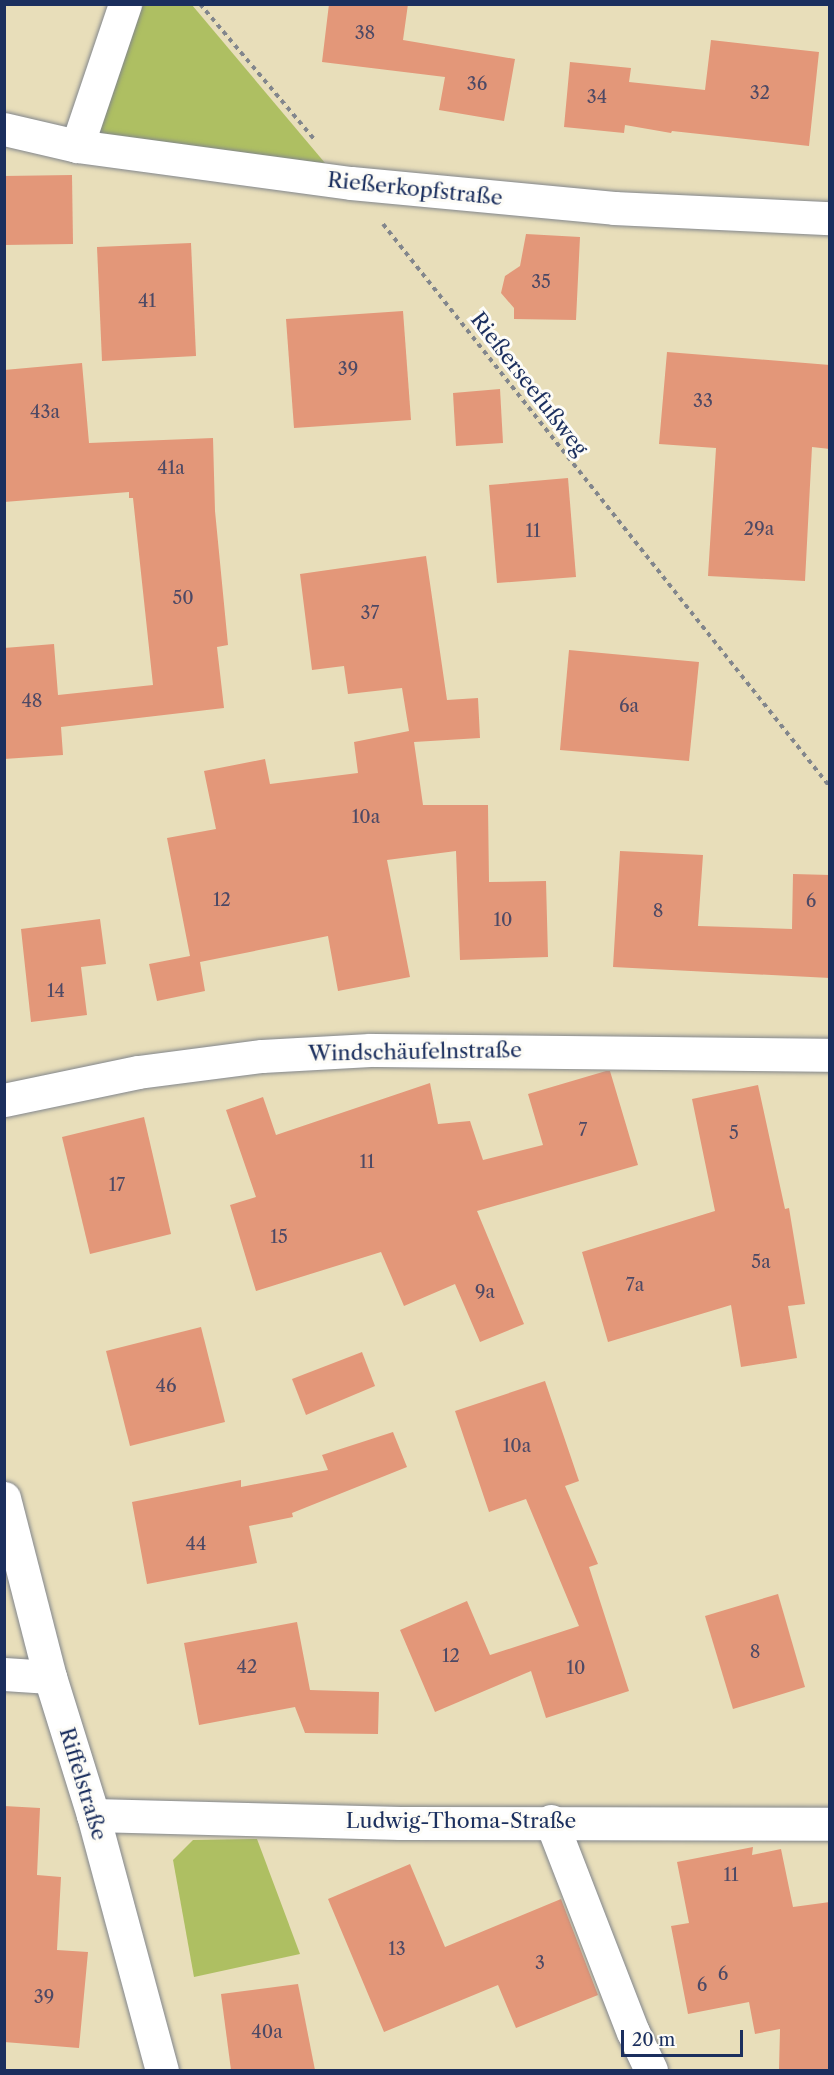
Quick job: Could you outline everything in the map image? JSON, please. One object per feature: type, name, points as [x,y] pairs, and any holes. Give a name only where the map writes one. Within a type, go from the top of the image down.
[{"type":"street","points":[[77,146],[125,4]]},
{"type":"street","name":"Rießerkopfstraße","points":[[4,129],[77,146],[351,183],[614,208],[830,218]]},
{"type":"street","name":"Windschäufelnstraße","points":[[4,1100],[138,1072],[262,1056],[360,1050],[440,1048],[830,1055]]},
{"type":"street","name":"Riffelstraße","points":[[4,1498],[50,1677],[93,1815],[162,2070]]},
{"type":"street","points":[[4,1674],[50,1677]]},
{"type":"street","name":"Ludwig-Thoma-Straße","points":[[93,1815],[388,1822],[830,1824]]},
{"type":"street","points":[[551,1821],[633,2032],[651,2070]]},
{"type":"path","name":"Rießerseefußweg","points":[[200,4],[351,183],[830,787]]},
{"type":"green space","points":[[130,5],[192,5],[325,163],[83,140]]},
{"type":"green space","points":[[257,1839],[300,1954],[194,1977],[173,1860],[193,1840]]},
{"type":"building","points":[[329,4],[408,4],[403,40],[515,59],[504,121],[439,110],[445,77],[322,62]]},
{"type":"building","points":[[711,40],[819,52],[809,146],[672,131],[671,133],[625,125],[624,133],[564,127],[570,62],[631,68],[629,82],[705,90]]},
{"type":"building","points":[[72,175],[73,244],[4,245],[4,176]]},
{"type":"building","points":[[526,234],[580,237],[576,320],[514,319],[514,308],[501,293],[505,276],[520,266]]},
{"type":"building","points":[[191,243],[196,356],[102,361],[97,247]]},
{"type":"building","points":[[403,311],[411,420],[294,428],[286,319]]},
{"type":"building","points":[[667,352],[830,365],[830,449],[812,447],[805,581],[708,576],[716,448],[659,444]]},
{"type":"building","points":[[82,363],[89,443],[213,438],[215,511],[228,645],[217,647],[224,708],[61,727],[63,755],[4,759],[4,648],[54,644],[58,695],[153,685],[133,498],[129,498],[129,492],[4,502],[4,370]]},
{"type":"building","points":[[500,389],[503,443],[456,446],[453,393]]},
{"type":"building","points":[[568,478],[576,577],[497,583],[489,485]]},
{"type":"building","points":[[426,556],[447,700],[478,698],[480,738],[414,742],[423,805],[488,805],[489,882],[546,881],[548,957],[460,960],[456,851],[387,860],[410,977],[338,991],[328,936],[200,962],[205,991],[157,1001],[149,964],[190,956],[167,838],[216,829],[204,771],[265,759],[270,784],[358,773],[354,742],[409,731],[402,688],[348,694],[344,666],[312,670],[300,574]]},
{"type":"building","points":[[569,650],[699,662],[689,761],[560,750]]},
{"type":"building","points":[[620,851],[703,855],[698,926],[792,929],[793,874],[830,875],[830,978],[613,967]]},
{"type":"building","points":[[100,919],[106,964],[81,967],[87,1015],[31,1022],[21,929]]},
{"type":"building","points":[[610,1071],[638,1165],[477,1211],[524,1324],[480,1342],[455,1284],[404,1306],[381,1252],[256,1291],[230,1205],[256,1197],[226,1110],[263,1097],[276,1135],[430,1083],[438,1124],[470,1121],[483,1160],[543,1145],[528,1094]]},
{"type":"building","points":[[758,1085],[785,1209],[789,1208],[805,1304],[788,1306],[797,1358],[741,1367],[731,1305],[608,1342],[582,1252],[715,1211],[692,1099]]},
{"type":"building","points":[[144,1117],[171,1234],[90,1254],[62,1137]]},
{"type":"building","points":[[201,1327],[225,1422],[130,1446],[106,1351]]},
{"type":"building","points":[[362,1352],[375,1386],[306,1415],[292,1379]]},
{"type":"building","points":[[545,1381],[579,1481],[565,1486],[598,1564],[589,1567],[629,1691],[546,1718],[531,1671],[435,1712],[400,1630],[467,1601],[490,1655],[579,1626],[526,1499],[489,1512],[455,1411]]},
{"type":"building","points":[[393,1432],[407,1467],[292,1513],[293,1517],[249,1526],[257,1563],[147,1584],[132,1502],[241,1480],[241,1487],[328,1470],[322,1455]]},
{"type":"building","points":[[778,1594],[805,1687],[733,1709],[705,1616]]},
{"type":"building","points":[[297,1622],[310,1690],[379,1692],[378,1734],[305,1733],[295,1707],[199,1725],[184,1643]]},
{"type":"building","points":[[4,1806],[40,1808],[37,1875],[61,1877],[57,1950],[88,1952],[79,2048],[4,2042]]},
{"type":"building","points":[[753,1847],[752,1855],[781,1849],[793,1907],[830,1902],[830,2070],[779,2070],[780,2029],[755,2034],[749,2002],[688,2014],[671,1926],[689,1923],[677,1862]]},
{"type":"building","points":[[410,1864],[445,1947],[561,1899],[598,1995],[516,2028],[498,1985],[384,2032],[328,1899]]},
{"type":"building","points":[[298,1984],[315,2070],[231,2070],[221,1994]]}]
